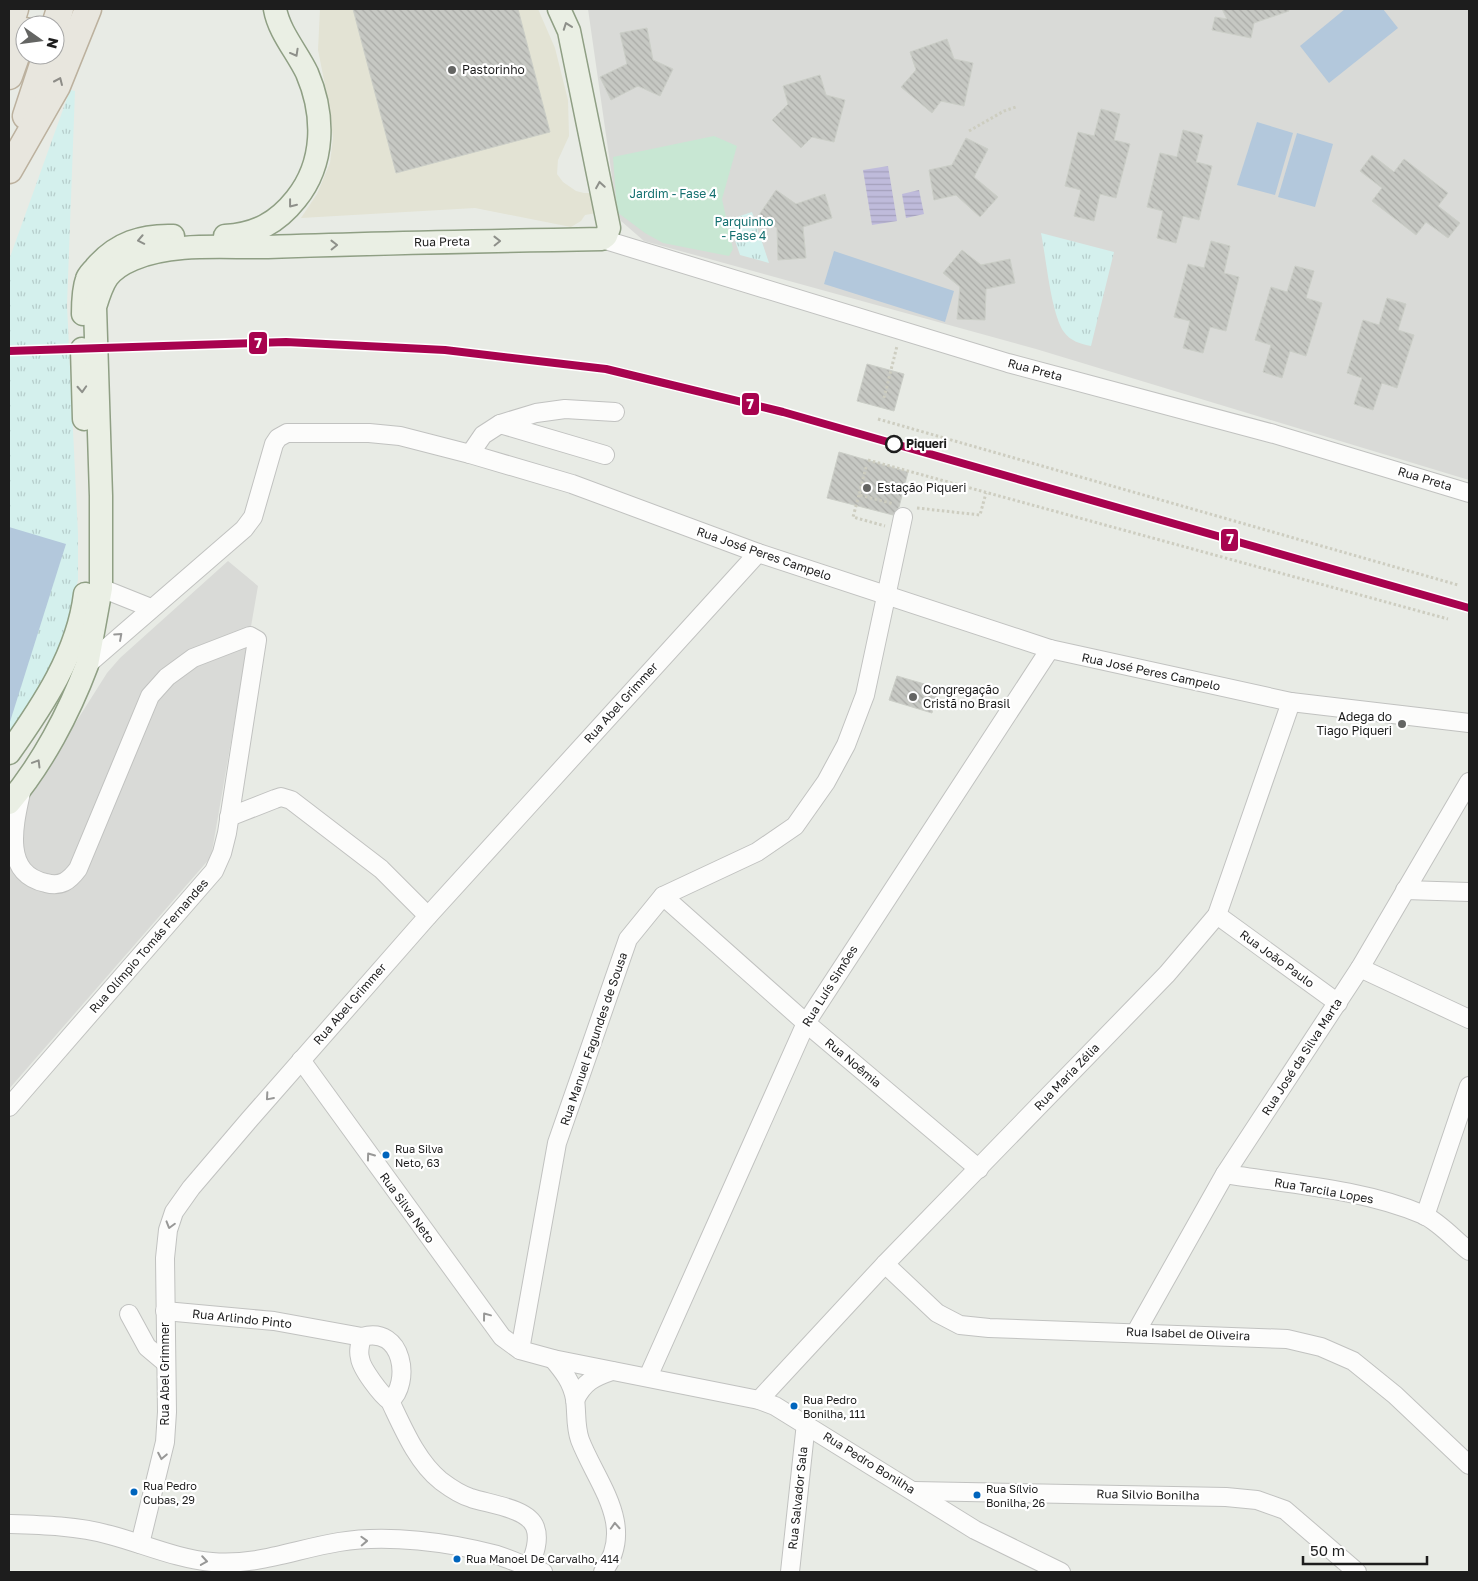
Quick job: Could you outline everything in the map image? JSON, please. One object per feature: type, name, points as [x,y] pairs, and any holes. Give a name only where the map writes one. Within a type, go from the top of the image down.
[{"type":"highway","points":[[9,28],[15,9]]},
{"type":"highway","points":[[9,169],[57,86],[88,9]]},
{"type":"highway","points":[[9,76],[15,59]]},
{"type":"highway","points":[[9,169],[43,65]]},
{"type":"main road","points":[[9,752],[46,700],[67,655],[85,596],[89,498],[82,383],[83,300],[87,278],[117,246],[128,242],[161,236],[235,236],[251,233],[271,240],[286,212],[302,191],[315,165],[320,141],[318,111],[307,74],[288,41],[275,9]]},
{"type":"main road","points":[[560,9],[571,43],[605,233]]},
{"type":"main road","name":"Rua Preta","points":[[15,796],[57,730],[87,665],[101,588],[101,496],[95,307],[103,283],[112,270],[134,259],[156,252],[271,240],[605,233]]},
{"type":"street","name":"Rua Preta","points":[[605,233],[629,246],[1008,363],[1274,434],[1469,493]]},
{"type":"street","points":[[470,454],[483,435],[500,424],[536,413],[565,409],[615,412]]},
{"type":"street","points":[[500,424],[605,455]]},
{"type":"street","name":"Rua José Peres Campelo","points":[[87,665],[244,529],[253,517],[274,444],[278,438],[287,433],[369,433],[400,436],[572,484],[758,553],[1050,650],[1291,702],[1469,723]]},
{"type":"street","name":"Rua Manuel Fagundes de Sousa","points":[[520,1350],[558,1143],[628,939],[662,896],[757,852],[795,826],[826,782],[846,745],[865,695],[903,518]]},
{"type":"street","name":"Rua Abel Grimmer","points":[[140,1544],[165,1442],[165,1258],[168,1230],[174,1212],[192,1188],[301,1060],[428,916],[758,553]]},
{"type":"street","points":[[101,588],[151,608]]},
{"type":"street","name":"Rua Olímpio Tomás Fernandes","points":[[9,1107],[214,871],[222,853],[229,816],[257,640],[250,636],[193,658],[168,677],[150,696],[78,869],[70,880],[61,884],[41,882],[27,876],[20,867],[16,856],[13,831],[15,796]]},
{"type":"street","name":"Rua Luís Simões","points":[[648,1378],[806,1023],[1050,650]]},
{"type":"street","name":"Rua Maria Zélia","points":[[759,1400],[885,1264],[979,1170],[1167,974],[1217,915],[1291,702]]},
{"type":"street","name":"Rua José da Silva Marta","points":[[1136,1332],[1225,1174],[1360,968],[1469,782]]},
{"type":"street","points":[[229,816],[275,799],[291,800],[381,869],[428,916]]},
{"type":"street","points":[[1405,890],[1469,892]]},
{"type":"street","name":"Rua Noêmia","points":[[662,896],[806,1023],[979,1170]]},
{"type":"street","name":"Rua João Paulo","points":[[1217,915],[1338,1003]]},
{"type":"street","points":[[1360,968],[1469,1020]]},
{"type":"street","name":"Rua Silva Neto","points":[[301,1060],[491,1323],[502,1337],[520,1350]]},
{"type":"street","points":[[1425,1216],[1469,1086]]},
{"type":"street","name":"Rua Tarcila Lopes","points":[[1225,1174],[1359,1195],[1425,1216],[1469,1250]]},
{"type":"street","name":"Rua Isabel de Oliveira","points":[[885,1264],[937,1313],[960,1325],[989,1328],[1287,1339],[1321,1347],[1353,1361],[1395,1395],[1469,1465]]},
{"type":"street","name":"Rua Arlindo Pinto","points":[[165,1311],[319,1328],[362,1337],[383,1338],[392,1342],[398,1349],[399,1379],[396,1393],[390,1401]]},
{"type":"street","points":[[129,1314],[147,1347],[166,1363]]},
{"type":"street","points":[[9,1524],[78,1528],[108,1534],[140,1544],[180,1564],[267,1560],[340,1542],[398,1539],[454,1546],[497,1556],[536,1570],[537,1538],[535,1526],[529,1518],[516,1511],[469,1498],[440,1480],[421,1458],[390,1401],[382,1395],[361,1363],[359,1350],[362,1337]]},
{"type":"street","name":"Rua Pedro Bonilha","points":[[520,1350],[553,1359],[759,1400],[806,1424],[976,1530],[1061,1572]]},
{"type":"street","points":[[553,1359],[569,1381],[575,1400],[575,1418],[580,1440],[608,1496],[614,1518],[615,1540],[610,1561],[603,1572]]},
{"type":"street","points":[[575,1400],[586,1383],[594,1377],[613,1371]]},
{"type":"street","name":"Rua Salvador Sala","points":[[790,1572],[806,1424]]},
{"type":"street","name":"Rua Silvio Bonilha","points":[[914,1490],[1226,1497],[1257,1500],[1285,1510],[1357,1572]]},
{"type":"street","points":[[254,1572],[267,1560]]},
{"type":"path","points":[[968,131],[1004,111],[1016,107]]},
{"type":"path","points":[[884,398],[898,341]]},
{"type":"path","points":[[878,418],[1458,585]]},
{"type":"path","points":[[868,460],[1448,619]]},
{"type":"path","points":[[866,467],[853,517],[903,518],[980,515],[986,493]]},
{"type":"path","points":[[859,494],[903,518]]},
{"type":"shaded area","points":[[320,9],[538,9],[555,48],[568,100],[569,136],[558,160],[557,174],[563,182],[576,191],[594,193],[596,213],[585,215],[581,221],[571,227],[475,208],[301,218],[317,194],[330,163],[333,138],[329,105],[318,50]]},
{"type":"shaded area","points":[[588,9],[1469,9],[1469,480],[1036,349],[644,241],[621,221],[617,212]]},
{"type":"shaded area","points":[[1345,9],[1383,9],[1398,28],[1329,83],[1300,46]]},
{"type":"shaded area","points":[[1257,122],[1293,133],[1275,195],[1237,185]]},
{"type":"shaded area","points":[[1297,133],[1333,144],[1315,207],[1278,197]]},
{"type":"shaded area","points":[[888,166],[897,221],[872,225],[863,170]]},
{"type":"shaded area","points":[[919,190],[924,214],[906,218],[902,194]]},
{"type":"shaded area","points":[[834,251],[954,291],[945,322],[824,284]]},
{"type":"shaded area","points":[[9,527],[66,544],[9,725]]},
{"type":"shaded area","points":[[228,561],[258,586],[211,857],[9,1089],[9,818],[64,741],[107,673],[120,658]]},
{"type":"green space","points":[[70,90],[75,91],[67,305],[78,534],[78,580],[63,639],[43,687],[9,737],[9,260]]},
{"type":"green space","name":"Jardim - Fase 4","points":[[714,136],[737,146],[722,199],[733,249],[729,256],[663,243],[645,233],[617,212],[613,157]]},
{"type":"green space","name":"Parquinho - Fase 4","points":[[752,212],[769,263],[740,255],[728,220]]},
{"type":"green space","points":[[1041,233],[1114,252],[1091,346],[1069,338],[1059,324],[1052,299]]},
{"type":"building","name":"Pastorinho","points":[[353,9],[518,9],[550,132],[396,173]]},
{"type":"building","points":[[1222,9],[1288,9],[1289,11],[1254,23],[1251,38],[1212,30],[1215,17],[1227,19]]},
{"type":"building","points":[[647,28],[653,60],[673,69],[660,96],[638,86],[611,100],[600,77],[627,64],[620,33]]},
{"type":"building","points":[[947,39],[954,59],[973,63],[964,106],[941,101],[932,113],[901,87],[916,70],[910,52]]},
{"type":"building","points":[[820,75],[826,95],[845,100],[834,142],[812,137],[801,148],[772,120],[788,104],[783,86]]},
{"type":"building","points":[[1101,109],[1120,114],[1114,140],[1130,144],[1116,198],[1100,194],[1094,221],[1074,216],[1081,190],[1065,186],[1078,132],[1094,136]]},
{"type":"building","points":[[1183,130],[1203,135],[1196,162],[1212,166],[1199,220],[1183,216],[1176,243],[1157,238],[1163,211],[1147,207],[1160,153],[1177,157]]},
{"type":"building","points":[[966,138],[988,149],[974,177],[998,197],[980,217],[956,195],[934,200],[929,170],[952,165]]},
{"type":"building","points":[[1372,155],[1394,172],[1404,159],[1448,193],[1438,206],[1460,223],[1448,238],[1426,222],[1416,235],[1372,201],[1382,188],[1360,171]]},
{"type":"building","points":[[776,190],[796,204],[825,194],[832,218],[803,227],[806,258],[778,260],[777,228],[759,215]]},
{"type":"building","points":[[1211,241],[1230,246],[1224,273],[1239,277],[1226,331],[1210,327],[1203,353],[1183,348],[1190,321],[1174,317],[1188,264],[1204,268]]},
{"type":"building","points":[[962,250],[981,265],[1010,259],[1015,283],[986,289],[985,320],[957,319],[960,287],[943,273]]},
{"type":"building","points":[[1295,266],[1314,271],[1306,298],[1322,303],[1306,356],[1290,351],[1282,378],[1263,372],[1271,345],[1255,340],[1271,287],[1287,292]]},
{"type":"building","points":[[1387,298],[1406,304],[1398,330],[1414,335],[1397,388],[1382,383],[1373,410],[1354,404],[1362,378],[1347,373],[1363,320],[1379,325]]},
{"type":"building","points":[[867,364],[904,374],[894,411],[857,401]]},
{"type":"building","name":"Estação Piqueri","points":[[839,452],[908,472],[899,507],[893,515],[827,498]]},
{"type":"building","name":"Congregação Cristã no Brasil","points":[[897,676],[938,688],[932,713],[889,700]]},
{"type":"transit line","name":"7","points":[[9,351],[286,342],[445,350],[606,369],[783,412],[1469,608]]},
{"type":"place","name":"Pastorinho","points":[[452,70]]},
{"type":"place","name":"Piqueri","points":[[894,444]]},
{"type":"place","name":"Estação Piqueri","points":[[867,488]]},
{"type":"place","name":"Congregação Cristã no Brasil","points":[[913,697]]},
{"type":"place","name":"Adega do Tiago Piqueri","points":[[1402,724]]},
{"type":"place","name":"Rua Silva Neto, 63","points":[[386,1155]]},
{"type":"place","name":"Rua Pedro Bonilha, 111","points":[[794,1406]]},
{"type":"place","name":"Rua Pedro Cubas, 29","points":[[134,1492]]},
{"type":"place","name":"Rua Sílvio Bonilha, 26","points":[[977,1495]]},
{"type":"place","name":"Rua Manoel De Carvalho, 414","points":[[457,1559]]}]
